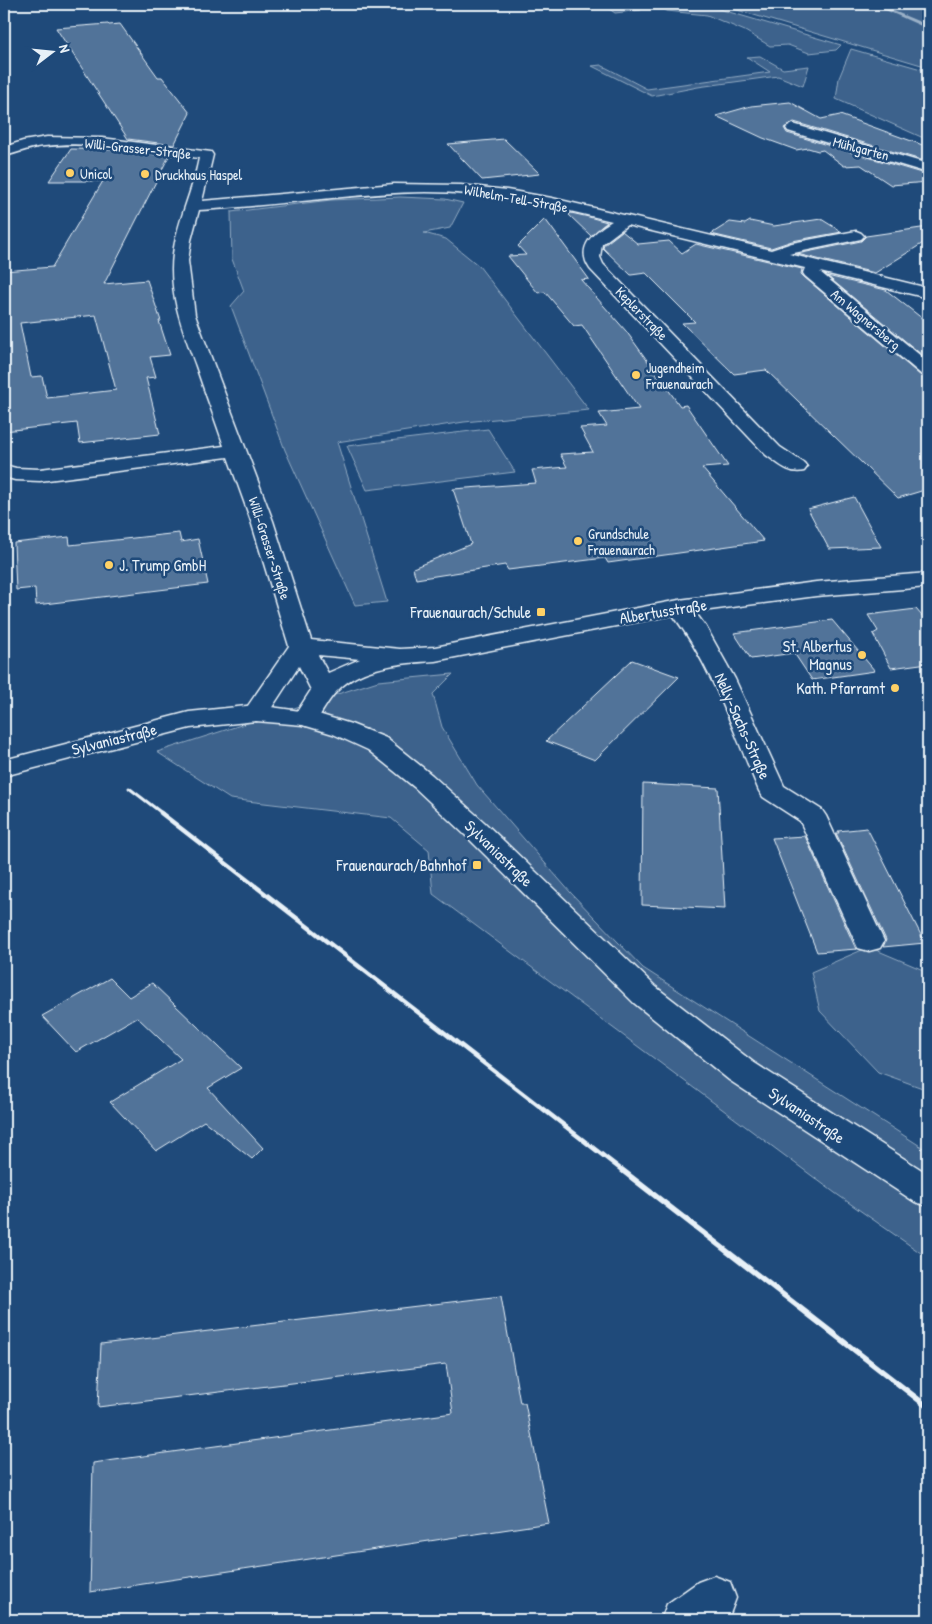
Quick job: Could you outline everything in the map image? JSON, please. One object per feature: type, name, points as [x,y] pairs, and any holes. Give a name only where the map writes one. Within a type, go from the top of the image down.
[{"type":"street","name":"Mühlgarten","points":[[793,128],[928,169]]},
{"type":"street","name":"Willi-Grasser-Straße","points":[[4,152],[21,145],[50,141],[116,144],[206,155],[203,178],[181,255],[181,284],[186,315],[237,450],[302,646],[324,690]]},
{"type":"street","name":"Wilhelm-Tell-Straße","points":[[194,206],[223,205],[404,187],[444,188],[507,194],[773,254],[928,293]]},
{"type":"street","name":"Keplerstraße","points":[[624,220],[599,237],[593,244],[591,251],[596,266],[774,452],[797,467]]},
{"type":"street","name":"Wilhelm-Tell-Straße","points":[[773,254],[792,248],[856,236]]},
{"type":"street","name":"Am Wagnersberg","points":[[815,265],[811,273],[928,371]]},
{"type":"street","points":[[4,471],[15,474],[40,475],[237,450]]},
{"type":"street","name":"Albertusstraße","points":[[324,690],[335,679],[362,667],[400,656],[443,652],[679,607],[816,589],[928,580]]},
{"type":"street","name":"Nelly-Sachs-Straße","points":[[679,607],[694,627],[723,679],[772,791],[812,816],[869,941]]},
{"type":"street","points":[[256,713],[302,646]]},
{"type":"street","name":"Albertusstraße","points":[[302,646],[400,656]]},
{"type":"street","points":[[306,718],[324,690]]},
{"type":"street","name":"Sylvaniastraße","points":[[4,768],[190,720],[256,713],[306,718],[342,729],[377,744],[423,781],[474,828],[645,995],[741,1070],[859,1149],[928,1192]]},
{"type":"shaded area","points":[[602,4],[631,4],[641,10],[615,13]]},
{"type":"shaded area","points":[[655,4],[702,4],[841,45],[836,50],[809,53],[788,45],[770,46],[745,31],[707,15],[667,11]]},
{"type":"shaded area","points":[[717,4],[928,4],[928,67]]},
{"type":"shaded area","points":[[851,49],[928,71],[928,140],[836,99],[839,78]]},
{"type":"shaded area","points":[[760,56],[783,69],[809,66],[803,86],[778,76],[698,87],[652,96],[592,66],[601,65],[647,89],[770,72],[747,57]]},
{"type":"shaded area","points":[[400,197],[445,199],[463,203],[450,228],[424,233],[446,239],[479,266],[589,410],[464,422],[337,442],[387,602],[355,605],[285,450],[231,306],[244,291],[232,259],[231,212],[331,200]]},
{"type":"shaded area","points":[[488,429],[515,472],[367,490],[347,446]]},
{"type":"shaded area","points":[[453,674],[433,694],[442,727],[477,785],[571,893],[643,968],[928,1151],[928,1258],[835,1193],[433,894],[429,850],[391,818],[230,799],[157,752],[378,681]]},
{"type":"shaded area","points":[[869,947],[928,972],[928,1090],[878,1072],[820,1011],[811,972]]},
{"type":"building","points":[[120,24],[158,77],[162,77],[190,113],[174,145],[128,139],[56,28]]},
{"type":"building","points":[[790,102],[821,119],[840,115],[928,147],[928,162],[794,122],[784,128],[787,133],[928,175],[928,182],[891,185],[861,165],[844,166],[823,150],[818,151],[808,148],[796,150],[763,138],[716,116],[751,106]]},
{"type":"building","points":[[504,139],[540,174],[482,180],[448,144]]},
{"type":"building","points":[[71,149],[124,150],[169,156],[104,284],[147,280],[170,355],[150,357],[156,377],[146,378],[160,434],[80,443],[77,423],[4,431],[4,271],[52,267],[103,181],[49,181]],"holes":[[[96,315],[116,390],[47,398],[42,376],[31,377],[20,323]]]},
{"type":"building","points":[[571,213],[607,222],[591,236],[569,215]]},
{"type":"building","points":[[545,219],[589,279],[581,280],[626,331],[680,406],[686,405],[728,466],[702,468],[764,541],[608,563],[605,558],[508,570],[505,565],[416,579],[413,568],[471,544],[453,489],[536,483],[532,470],[567,467],[560,454],[593,452],[580,428],[607,426],[599,413],[639,409],[582,325],[574,326],[545,292],[538,293],[508,256],[526,255],[518,246]]},
{"type":"building","points":[[821,219],[842,232],[792,241],[771,248],[711,234],[730,222],[745,224],[750,221],[774,226]]},
{"type":"building","points":[[928,227],[928,240],[875,273],[797,254],[861,241],[866,236]]},
{"type":"building","points":[[622,231],[638,244],[669,241],[682,253],[696,244],[802,269],[801,274],[804,277],[921,376],[928,378],[928,489],[898,498],[766,370],[734,374],[682,323],[695,322],[646,273],[631,275],[603,248],[604,245]]},
{"type":"building","points":[[827,276],[886,290],[928,323],[928,360]]},
{"type":"building","points":[[854,497],[881,547],[829,549],[808,509]]},
{"type":"building","name":"J. Trump GmbH","points":[[179,533],[181,542],[198,539],[208,584],[36,605],[35,588],[16,590],[14,543],[69,537],[70,545]]},
{"type":"building","points":[[916,609],[928,623],[928,663],[891,668],[873,634],[878,631],[868,615]]},
{"type":"building","points":[[832,620],[875,671],[812,680],[794,653],[751,659],[734,633]]},
{"type":"building","points":[[632,660],[679,677],[595,760],[546,741]]},
{"type":"building","points":[[643,784],[718,788],[725,909],[642,905]]},
{"type":"building","points":[[867,828],[925,943],[883,947],[886,940],[836,833],[839,833],[838,831]]},
{"type":"building","points":[[805,836],[857,949],[817,952],[772,838]]},
{"type":"building","points":[[110,978],[129,997],[152,983],[241,1068],[208,1088],[263,1148],[252,1159],[204,1121],[156,1151],[110,1102],[181,1059],[137,1017],[76,1052],[42,1016]]},
{"type":"building","points":[[501,1296],[520,1403],[525,1403],[549,1523],[90,1592],[93,1463],[453,1413],[446,1364],[98,1407],[101,1344]]},
{"type":"waterway","points":[[874,4],[928,28]]},
{"type":"railway","points":[[129,788],[163,814]]},
{"type":"railway","points":[[161,813],[623,1171]]},
{"type":"railway","points":[[622,1170],[928,1407]]},
{"type":"place","name":"Unicol","points":[[70,173]]},
{"type":"place","name":"Druckhaus Haspel","points":[[145,174]]},
{"type":"place","name":"Jugendheim Frauenaurach","points":[[636,375]]},
{"type":"place","name":"Grundschule Frauenaurach","points":[[578,541]]},
{"type":"place","name":"J. Trump GmbH","points":[[109,565]]},
{"type":"place","name":"Frauenaurach/Schule","points":[[541,612]]},
{"type":"place","name":"St. Albertus Magnus","points":[[862,655]]},
{"type":"place","name":"Kath. Pfarramt","points":[[895,688]]},
{"type":"place","name":"Frauenaurach/Bahnhof","points":[[477,865]]}]
